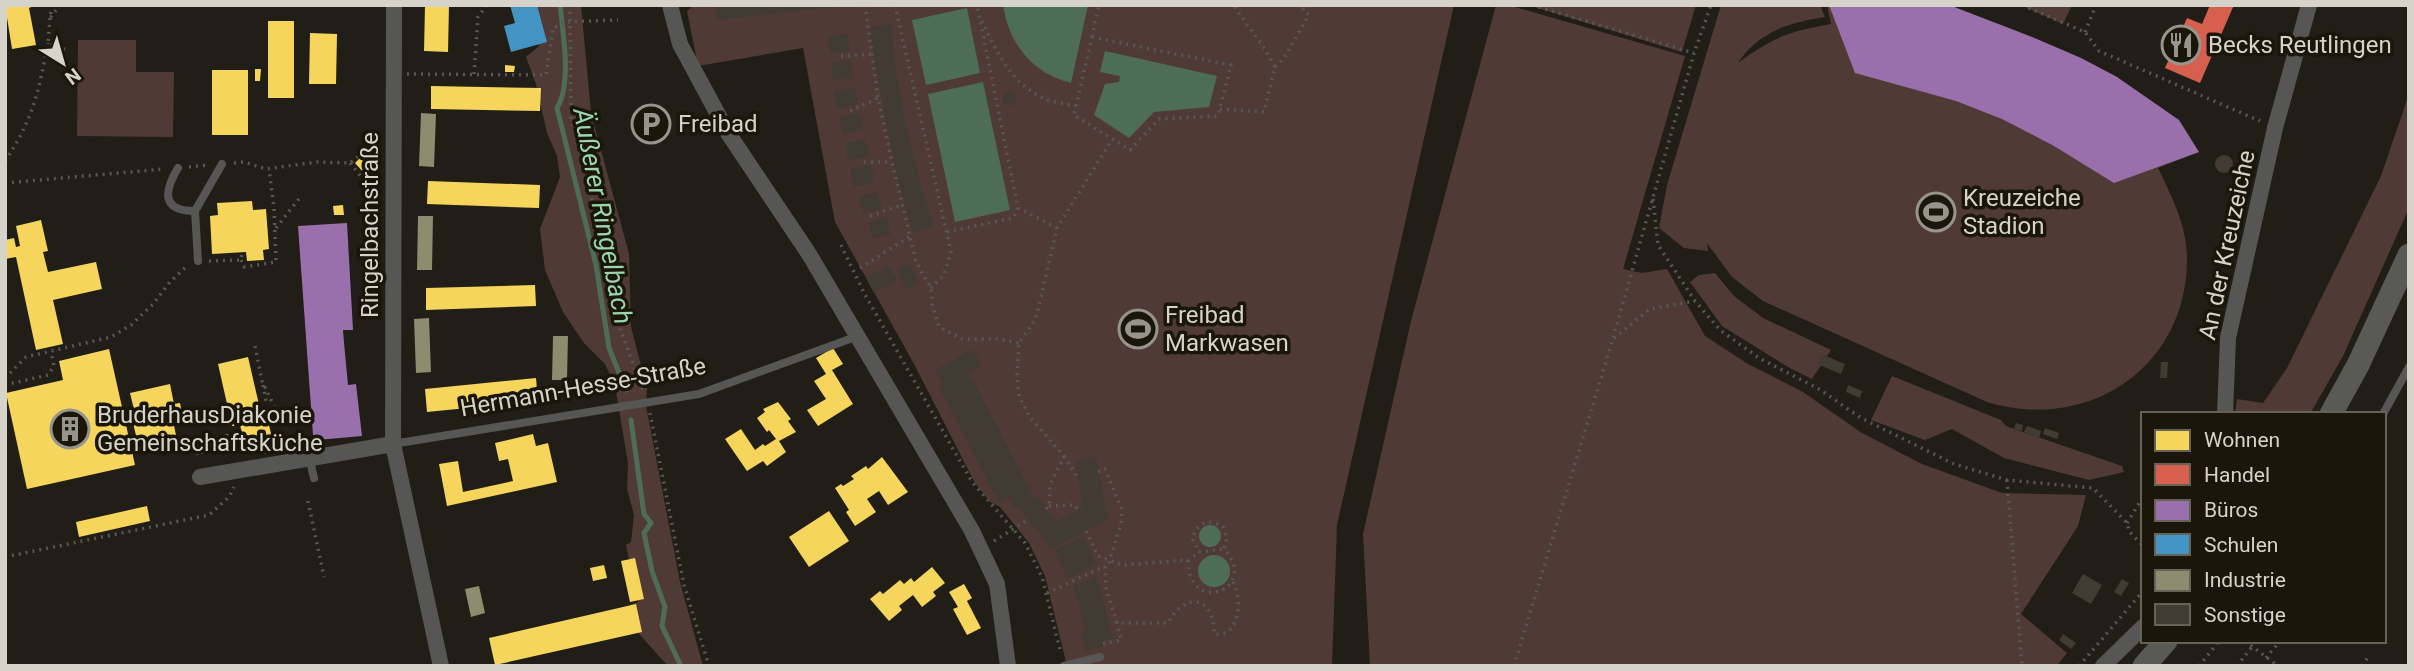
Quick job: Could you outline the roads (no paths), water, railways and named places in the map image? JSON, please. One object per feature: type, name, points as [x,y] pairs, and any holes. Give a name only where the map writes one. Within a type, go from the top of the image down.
[{"type":"main road","points":[[2332,412],[2358,365],[2409,255]]},
{"type":"main road","points":[[2144,666],[2164,643]]},
{"type":"street","name":"Ringelbachstraße","points":[[394,5],[393,444],[441,666]]},
{"type":"street","points":[[670,5],[680,44],[722,122],[809,254],[981,550],[997,584],[1008,666]]},
{"type":"street","name":"An der Kreuzeiche","points":[[2225,412],[2228,338],[2275,128],[2309,5]]},
{"type":"street","points":[[200,477],[393,444]]},
{"type":"street","points":[[2103,666],[2141,629]]},
{"type":"lane","points":[[198,261],[195,211],[222,164]]},
{"type":"lane","points":[[178,168],[169,183],[167,194],[174,208],[195,211]]},
{"type":"lane","name":"Hermann-Hesse-Straße","points":[[393,444],[699,394],[858,336]]},
{"type":"lane","points":[[2384,412],[2409,367]]},
{"type":"lane","points":[[309,457],[314,478]]},
{"type":"lane","points":[[1064,666],[1100,657]]},
{"type":"waterway","name":"Äußerer Ringelbach","points":[[560,5],[565,72],[562,98],[557,108],[596,265],[609,348],[626,390]]},
{"type":"waterway","name":"Äußerer Ringelbach","points":[[631,420],[644,514],[651,523],[644,533],[652,571],[665,607],[662,626],[681,666]]},
{"type":"place","name":"Becks Reutlingen","points":[[2181,45]]},
{"type":"place","name":"Freibad","points":[[651,124]]},
{"type":"place","name":"Kreuzeiche Stadion","points":[[1936,212]]},
{"type":"place","name":"Freibad Markwasen","points":[[1138,329]]},
{"type":"place","name":"BruderhausDiakonie Gemeinschaftsküche","points":[[70,429]]}]
